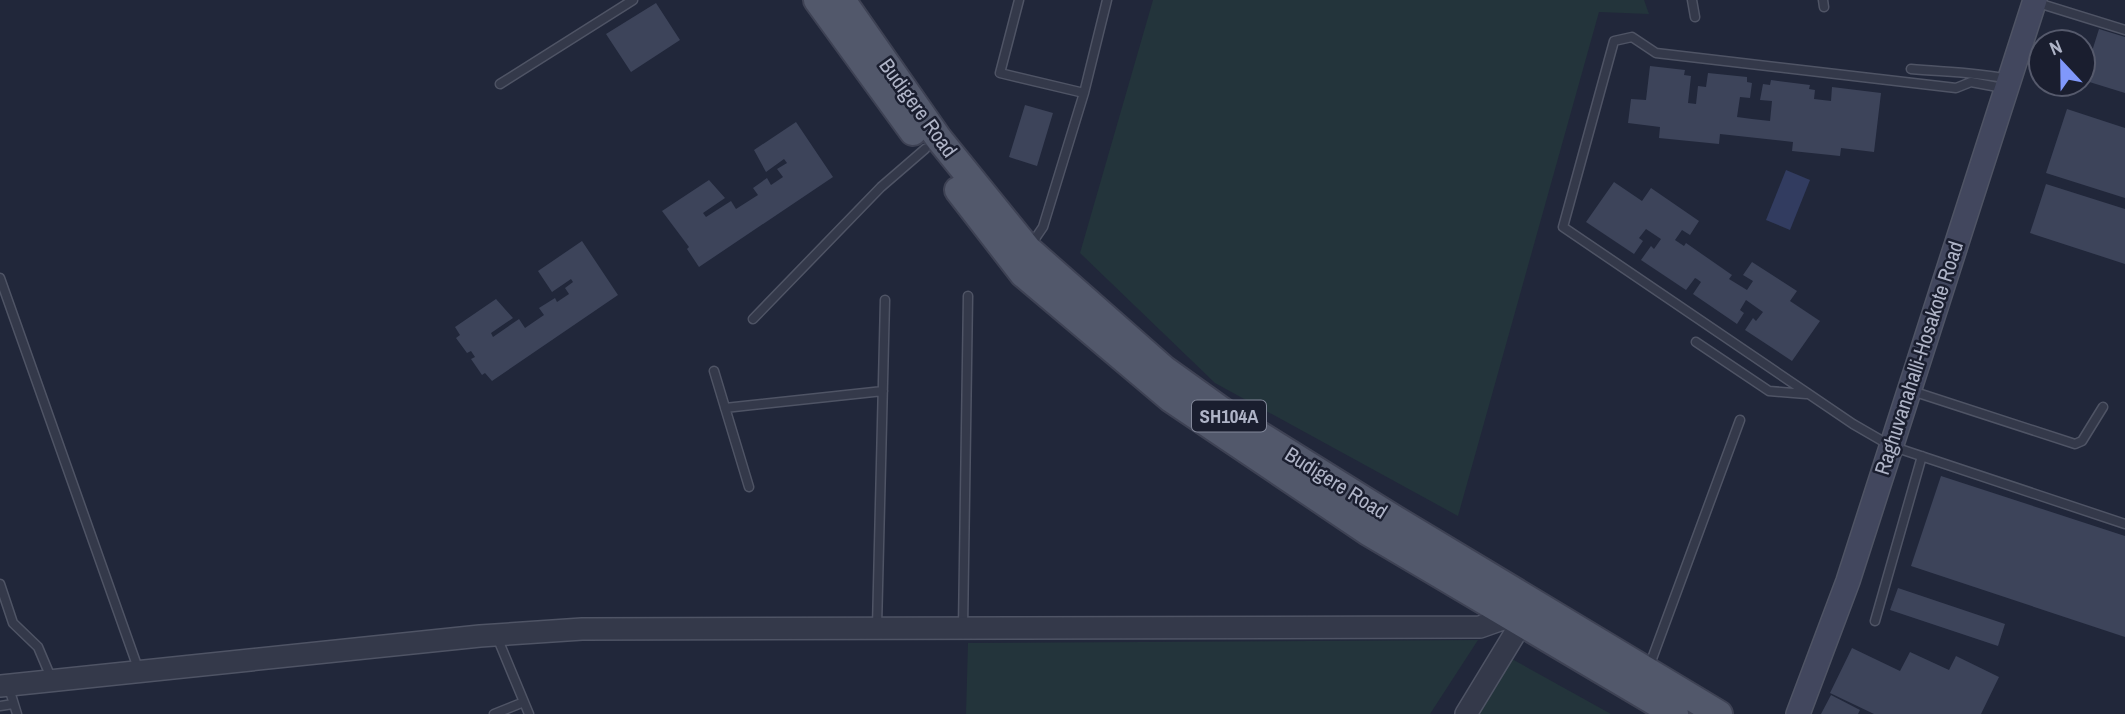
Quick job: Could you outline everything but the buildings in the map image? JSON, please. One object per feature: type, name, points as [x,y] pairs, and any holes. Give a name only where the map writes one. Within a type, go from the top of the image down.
[{"type":"main road","name":"Budigere Road","points":[[817,0],[926,149],[1023,274],[1171,399],[1368,531],[1519,611],[1648,670],[1718,714]]},
{"type":"main road","name":"Budigere Road","points":[[842,0],[939,139],[1028,249],[1190,390],[1383,512],[1519,611],[1675,714]]},
{"type":"main road","name":"Raghuvanahalli-Hosakote Road","points":[[1798,714],[1848,581],[2035,1]]},
{"type":"street","points":[[7,692],[52,680],[497,635],[694,627],[962,631],[1480,627],[1519,611]]},
{"type":"street","points":[[1466,714],[1519,611]]},
{"type":"lane","points":[[500,84],[633,0]]},
{"type":"lane","points":[[1018,0],[1000,73],[1084,93]]},
{"type":"lane","points":[[1028,249],[1043,227],[1084,93],[1107,0]]},
{"type":"lane","points":[[1692,0],[1695,17]]},
{"type":"lane","points":[[2035,1],[2125,30]]},
{"type":"lane","points":[[2008,84],[1971,82],[1956,88],[1656,53],[1632,37],[1614,41],[1563,227],[1809,394],[1891,446],[2125,524]]},
{"type":"lane","points":[[1911,69],[1961,74],[1975,72],[2008,84]]},
{"type":"lane","points":[[753,320],[881,187],[926,149]]},
{"type":"lane","points":[[0,278],[139,671]]},
{"type":"lane","points":[[962,631],[968,296]]},
{"type":"lane","points":[[877,630],[885,300]]},
{"type":"lane","points":[[1696,342],[1769,391],[1809,394]]},
{"type":"lane","points":[[714,371],[749,486]]},
{"type":"lane","points":[[1909,390],[2075,444],[2082,441],[2103,407]]},
{"type":"lane","points":[[725,408],[883,391]]},
{"type":"lane","points":[[1648,670],[1740,420]]},
{"type":"lane","points":[[1875,621],[1922,456]]},
{"type":"lane","points":[[0,584],[13,623],[38,647],[52,680]]},
{"type":"lane","points":[[497,635],[528,714]]},
{"type":"lane","points":[[0,706],[7,692]]},
{"type":"lane","points":[[7,692],[17,714]]},
{"type":"lane","points":[[494,714],[524,702]]},
{"type":"shaded area","points":[[1153,0],[1644,0],[1649,14],[1599,12],[1458,516],[1215,383],[1080,253]]},
{"type":"shaded area","points":[[1478,640],[1430,714],[966,714],[968,643]]},
{"type":"shaded area","points":[[1512,659],[1611,714],[1478,714]]},
{"type":"water","points":[[1786,170],[1810,180],[1790,230],[1766,220]]}]
